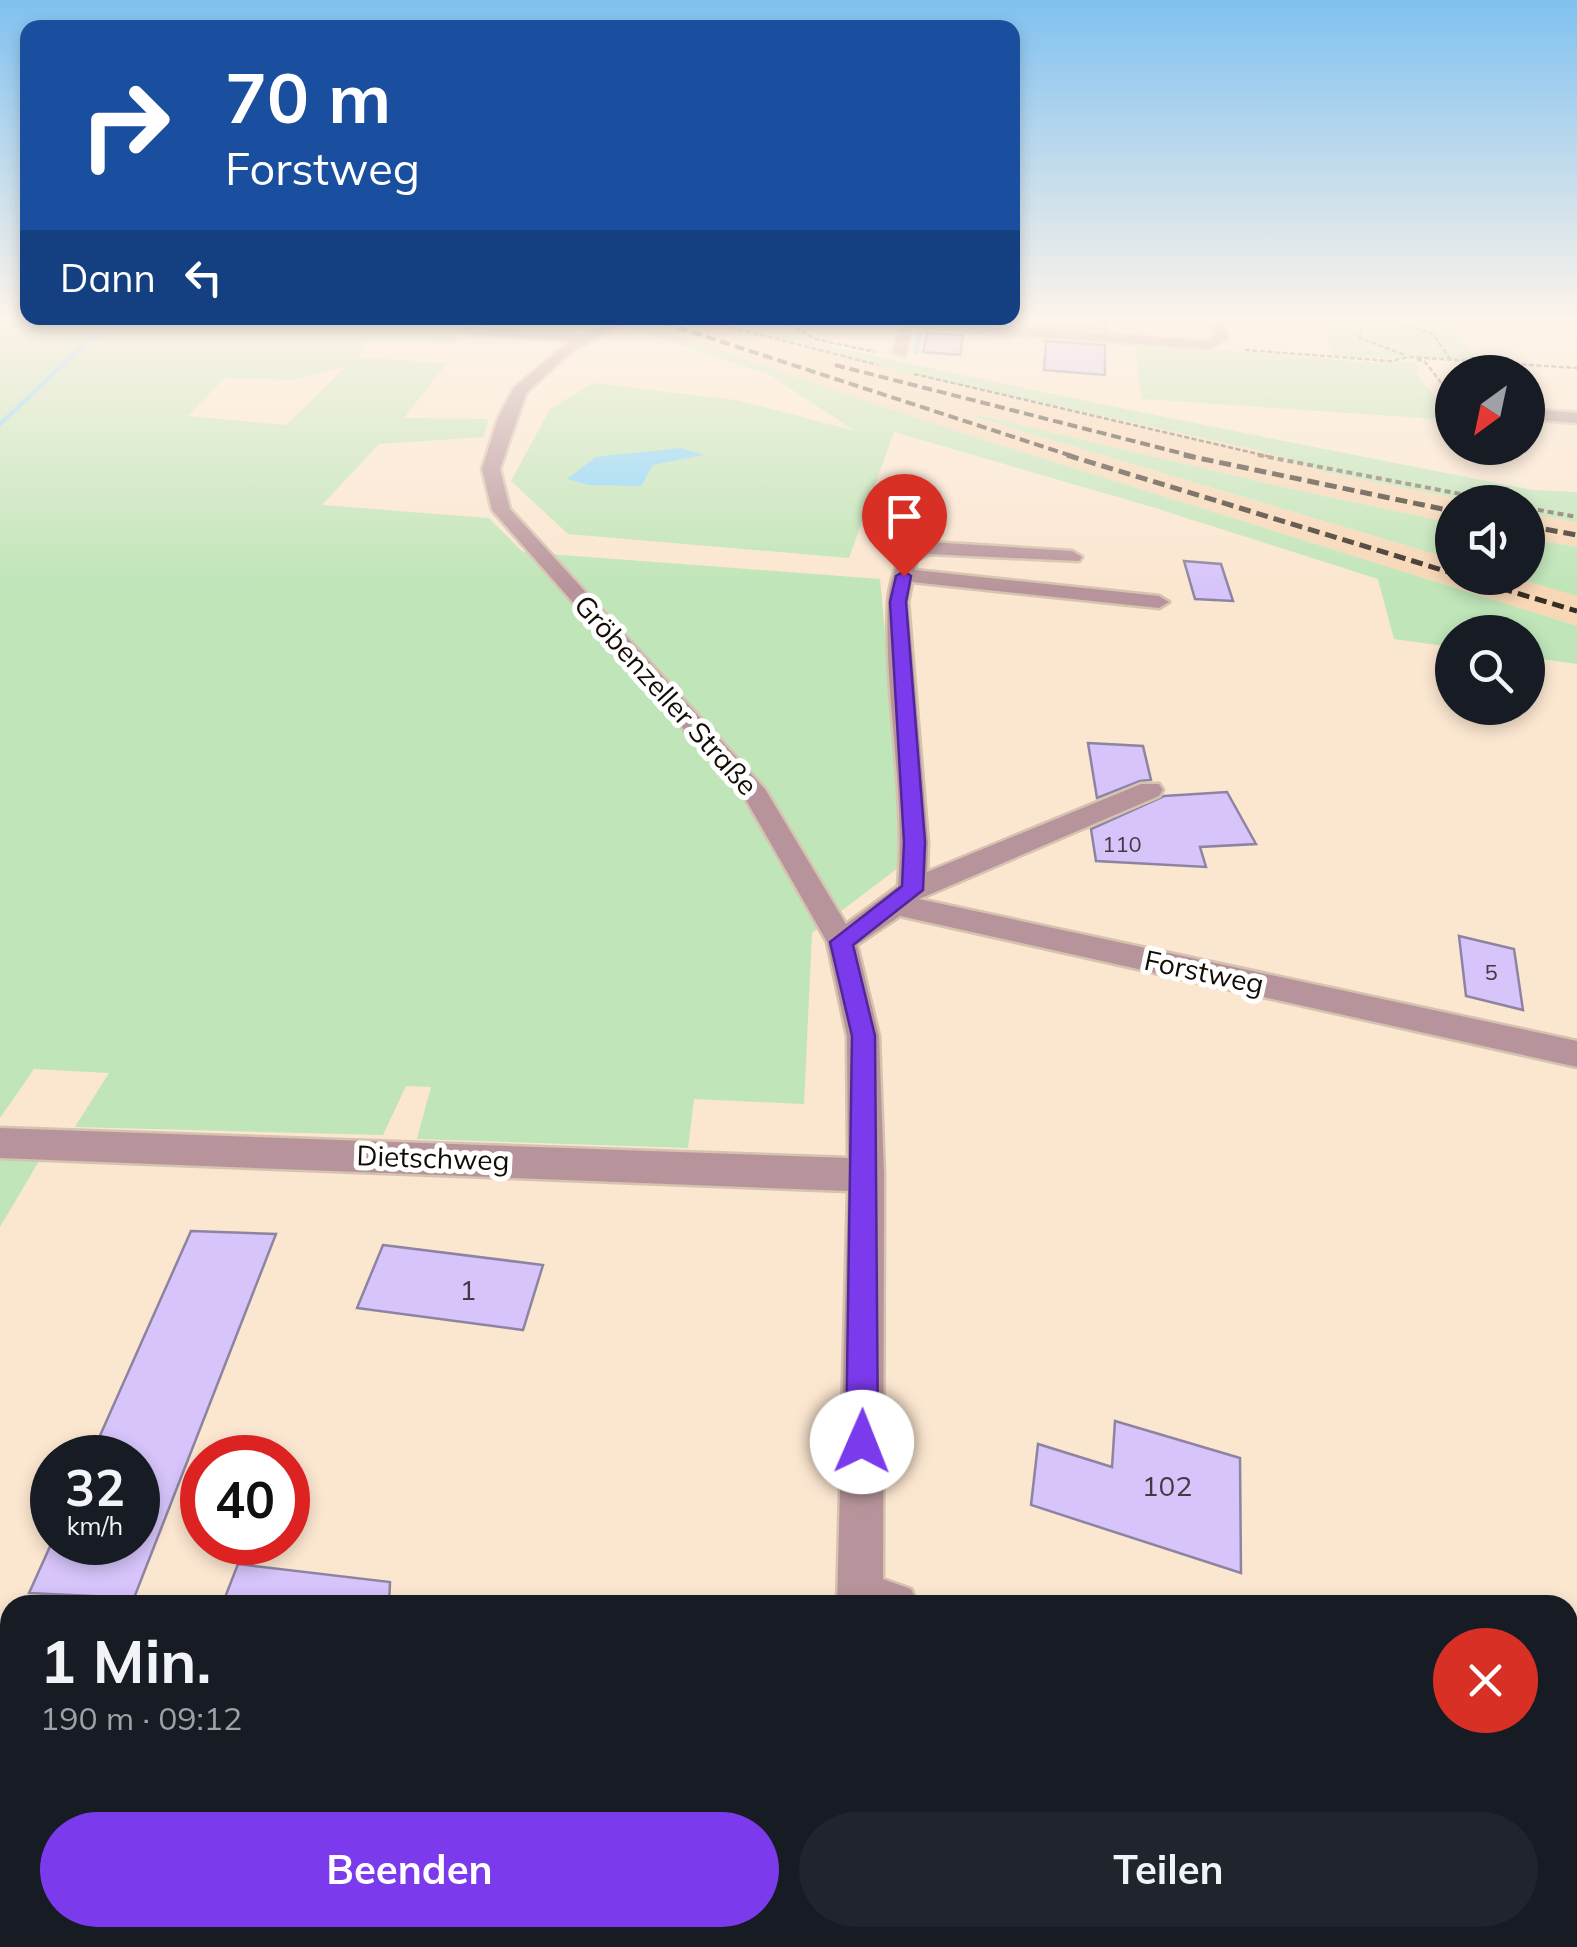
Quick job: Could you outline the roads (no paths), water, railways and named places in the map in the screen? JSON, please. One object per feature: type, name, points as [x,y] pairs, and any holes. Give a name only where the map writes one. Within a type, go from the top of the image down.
[{"type":"street","name":"Gröbenzeller Straße","points":[[511,408],[491,469],[502,510],[756,794],[842,942],[864,1036],[872,1595]]},
{"type":"street","points":[[1545,415],[1577,418]]},
{"type":"street","points":[[904,897],[914,842],[898,602],[905,568],[914,550],[929,548],[1072,557]]},
{"type":"street","points":[[905,568],[1159,602]]},
{"type":"street","points":[[842,942],[904,897],[1150,790]]},
{"type":"street","name":"Forstweg","points":[[904,897],[1577,1054]]},
{"type":"street","name":"Dietschweg","points":[[0,1143],[866,1175]]},
{"type":"water","points":[[681,448],[703,455],[653,465],[641,486],[589,485],[567,479],[596,457]]},
{"type":"waterway","points":[[0,425],[18,408]]},
{"type":"railway","points":[[924,408],[1075,457]]},
{"type":"railway","points":[[1003,408],[1196,457]]},
{"type":"railway","points":[[1067,455],[1435,568]]},
{"type":"railway","points":[[1184,455],[1435,507]]},
{"type":"railway","points":[[1545,529],[1577,535]]},
{"type":"railway","points":[[1523,595],[1577,611]]}]
